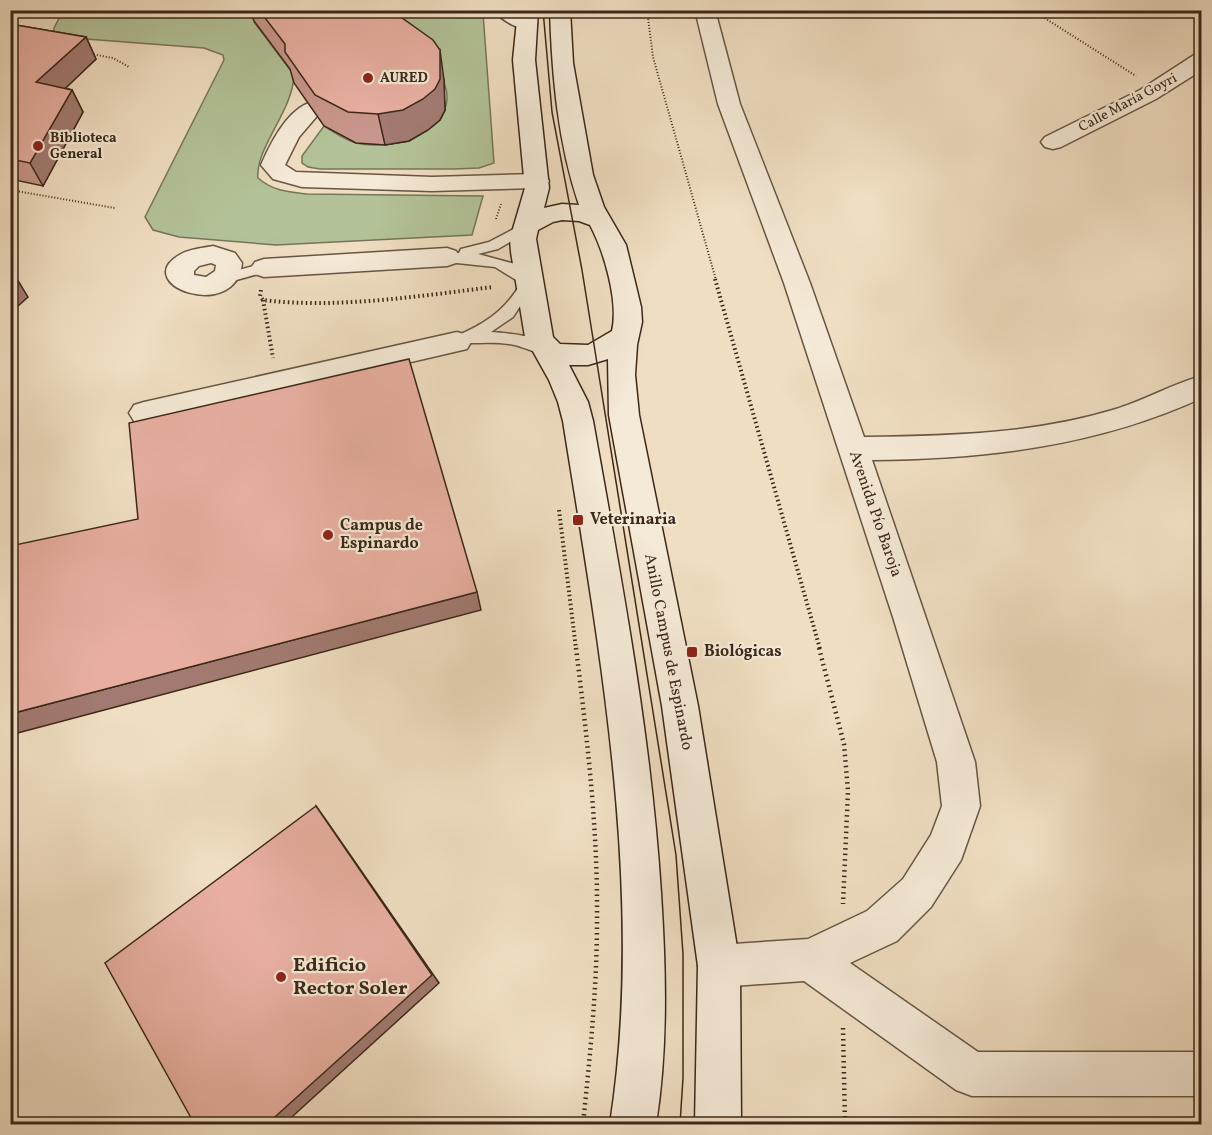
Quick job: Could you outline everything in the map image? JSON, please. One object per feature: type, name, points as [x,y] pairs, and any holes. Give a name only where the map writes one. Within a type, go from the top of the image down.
[{"type":"street","points":[[504,10],[527,17],[524,60],[537,181],[536,198],[526,226],[524,245],[535,324],[573,402],[622,688],[639,846],[643,972],[638,1095],[633,1125]]},
{"type":"street","name":"Anillo Campus de Espinardo","points":[[560,10],[562,63],[570,121],[581,175],[596,214],[614,245],[627,307],[621,375],[624,415],[680,706],[719,966],[718,1125]]},
{"type":"street","name":"Avenida Pío Baroja","points":[[705,10],[729,104],[797,283],[956,762],[962,806],[948,846],[917,893],[882,926],[831,963]]},
{"type":"street","name":"Calle María Goyri","points":[[1053,142],[1157,89],[1202,60]]},
{"type":"street","points":[[312,109],[298,121],[277,154],[273,165],[276,171],[285,176],[302,180],[510,183],[537,181]]},
{"type":"street","points":[[526,226],[537,218],[559,212],[596,214]]},
{"type":"street","points":[[264,268],[447,257]]},
{"type":"street","points":[[546,349],[555,354],[571,356],[594,354],[624,340]]},
{"type":"street","points":[[144,413],[457,342]]},
{"type":"street","points":[[853,449],[934,448],[1040,438],[1107,424],[1144,413],[1202,386]]},
{"type":"street","points":[[719,966],[831,963],[972,1074],[1202,1074]]},
{"type":"lane","points":[[447,257],[493,253],[526,226]]},
{"type":"lane","points":[[457,342],[494,325],[508,315],[529,282],[493,253]]},
{"type":"lane","points":[[224,269],[264,268]]},
{"type":"lane","points":[[457,342],[505,337],[546,349]]},
{"type":"path","points":[[45,10],[56,10]]},
{"type":"path","points":[[647,10],[653,57],[800,572],[844,744],[848,791],[831,963],[845,1125]]},
{"type":"path","points":[[1032,10],[1157,89]]},
{"type":"path","points":[[90,54],[113,58],[129,67]]},
{"type":"path","points":[[494,325],[494,226],[510,183]]},
{"type":"path","points":[[10,190],[115,208]]},
{"type":"path","points":[[264,268],[260,296],[263,300],[278,382]]},
{"type":"path","points":[[263,300],[288,303],[398,298],[493,287]]},
{"type":"path","points":[[558,501],[589,760],[597,889],[595,1014],[583,1125]]},
{"type":"green space","points":[[476,10],[483,13],[494,163],[479,168],[454,169],[320,169],[308,167],[302,163],[302,156],[324,126],[356,143],[374,145],[392,143],[411,138],[427,130],[439,119],[446,105],[446,89],[437,70],[318,11]]},
{"type":"green space","points":[[63,11],[272,11],[254,22],[294,75],[288,102],[262,154],[258,178],[275,188],[307,194],[483,196],[472,235],[276,245],[179,237],[153,230],[145,217],[224,60],[223,55],[204,48],[60,37],[54,33],[54,28]]},
{"type":"building","name":"AURED","points":[[259,10],[387,10],[433,40],[440,50],[440,79],[435,89],[403,110],[378,114],[348,112],[315,95],[285,52],[285,44]]},
{"type":"building","points":[[10,24],[86,37],[36,82],[72,90],[30,163],[10,159]]},
{"type":"building","points":[[409,359],[477,592],[10,714],[10,546],[138,519],[129,423]]},
{"type":"building","name":"Edificio Rector Soler","points":[[316,806],[432,975],[266,1125],[195,1125],[105,963]]},
{"type":"tram line","points":[[543,10],[552,112],[582,270],[676,855],[683,954],[683,1078],[680,1124]]},
{"type":"place","name":"AURED","points":[[368,78]]},
{"type":"place","name":"Biblioteca General","points":[[38,146]]},
{"type":"place","name":"Veterinaria","points":[[578,520]]},
{"type":"place","name":"Campus de Espinardo","points":[[328,535]]},
{"type":"place","name":"Biológicas","points":[[692,652]]},
{"type":"place","name":"Edificio Rector Soler","points":[[281,977]]}]
